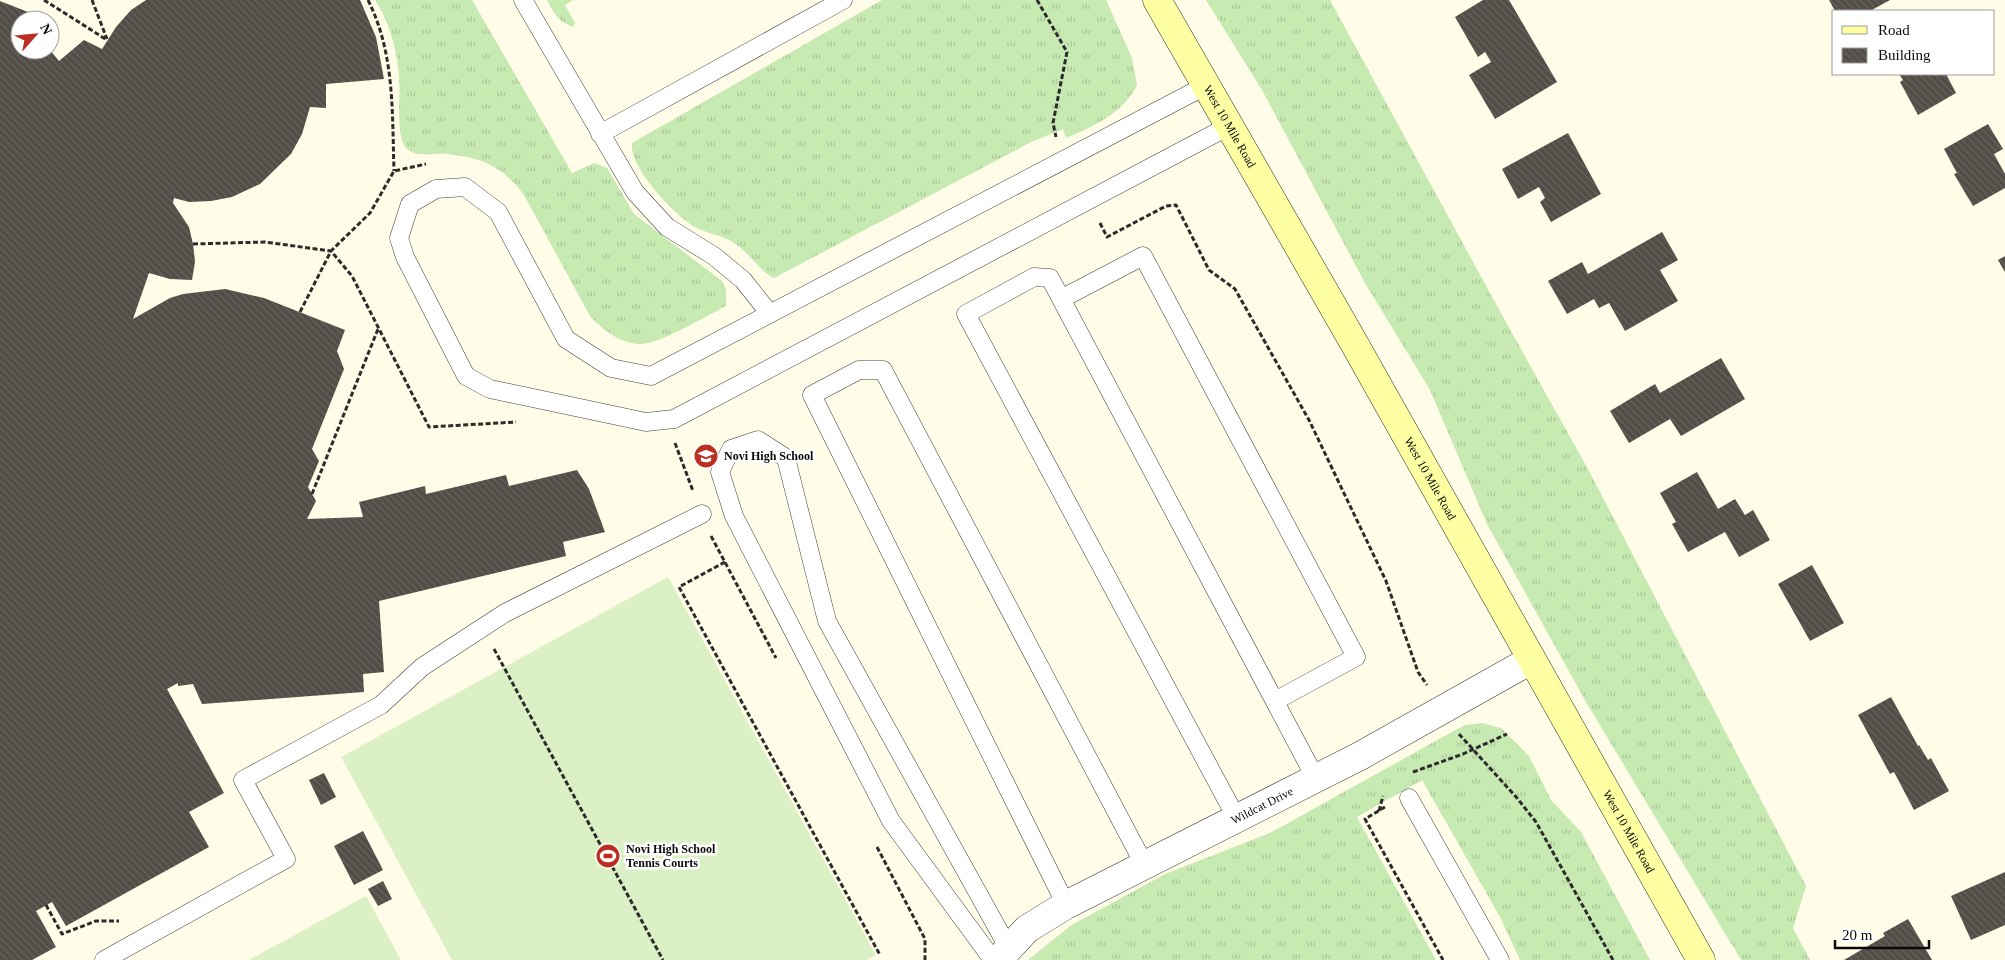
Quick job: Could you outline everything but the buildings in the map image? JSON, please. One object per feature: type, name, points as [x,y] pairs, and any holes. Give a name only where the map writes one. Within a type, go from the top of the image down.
[{"type":"main road","name":"West 10 Mile Road","points":[[1157,0],[1701,960]]},
{"type":"street","name":"Wildcat Drive","points":[[1000,956],[1027,929],[1066,905],[1237,820],[1443,710],[1532,660]]},
{"type":"lane","points":[[523,0],[635,192],[667,227],[714,256],[743,280],[770,314]]},
{"type":"lane","points":[[600,134],[843,0]]},
{"type":"lane","points":[[1205,86],[651,376],[611,368],[566,339],[498,212],[465,186],[436,189],[410,204],[399,238],[404,256],[466,376],[490,388],[646,422],[674,419],[1229,126]]},
{"type":"lane","points":[[1061,299],[1143,256],[1356,657],[1275,701]]},
{"type":"lane","points":[[1237,820],[966,314],[1034,277],[1050,278],[1316,778]]},
{"type":"lane","points":[[1066,905],[812,396],[859,370],[883,370],[1144,866]]},
{"type":"lane","points":[[758,440],[786,458],[827,621],[1000,956],[891,820],[734,516],[720,472],[731,449],[758,440]]},
{"type":"lane","points":[[104,960],[286,860],[243,780],[381,705],[422,667],[505,613],[702,514]]},
{"type":"lane","points":[[1409,798],[1500,960]]},
{"type":"path","points":[[44,0],[107,40],[92,0]]},
{"type":"path","points":[[368,0],[385,44],[391,76],[394,171]]},
{"type":"path","points":[[1037,0],[1067,52],[1053,124],[1056,140],[1066,158]]},
{"type":"path","points":[[1088,200],[1107,237],[1166,206],[1176,205],[1209,270],[1235,289],[1321,446],[1386,581],[1418,672],[1463,739],[1518,798],[1536,822],[1613,960]]},
{"type":"path","points":[[193,244],[265,242],[331,251],[300,312]]},
{"type":"path","points":[[312,494],[378,328]]},
{"type":"path","points":[[725,562],[679,587],[880,955]]},
{"type":"path","points":[[483,628],[663,960]]},
{"type":"path","points":[[1409,774],[1507,734]]},
{"type":"path","points":[[1379,811],[1381,799],[1386,793]]},
{"type":"path","points":[[1388,805],[1365,819],[1442,960]]},
{"type":"path","points":[[46,906],[62,934],[96,921],[126,922],[148,936]]},
{"type":"green space","points":[[375,0],[472,0],[572,173],[594,163],[607,168],[634,214],[722,281],[726,289],[726,306],[670,335],[648,343],[639,344],[625,341],[600,326],[590,316],[524,195],[508,177],[491,165],[481,161],[459,155],[419,154],[406,148],[399,124],[397,57],[389,27]]},
{"type":"green space","points":[[547,0],[573,0],[565,5],[575,23],[573,27],[557,16]]},
{"type":"green space","points":[[882,0],[1106,0],[1132,58],[1137,85],[1131,95],[1116,111],[1087,129],[1066,138],[1063,129],[1031,142],[774,278],[763,271],[734,243],[695,227],[665,202],[638,165],[633,153],[632,143]]},
{"type":"green space","points":[[1206,0],[1330,0],[1588,469],[1806,886],[1793,928],[1810,960],[1741,960],[1586,702],[1487,524],[1430,390],[1365,283],[1262,90]]},
{"type":"green space","name":"Novi High School Tennis Courts","points":[[668,577],[876,955],[867,960],[452,960],[341,757]]},
{"type":"green space","points":[[1482,723],[1501,728],[1529,756],[1551,800],[1581,832],[1650,960],[1520,960],[1500,917],[1422,780],[1357,817],[1436,960],[1028,960],[1070,926],[1165,874],[1270,833],[1465,725]]},
{"type":"green space","points":[[366,896],[401,960],[249,960]]},
{"type":"place","name":"Novi High School","points":[[706,456]]},
{"type":"place","name":"Novi High School Tennis Courts","points":[[608,856]]}]
